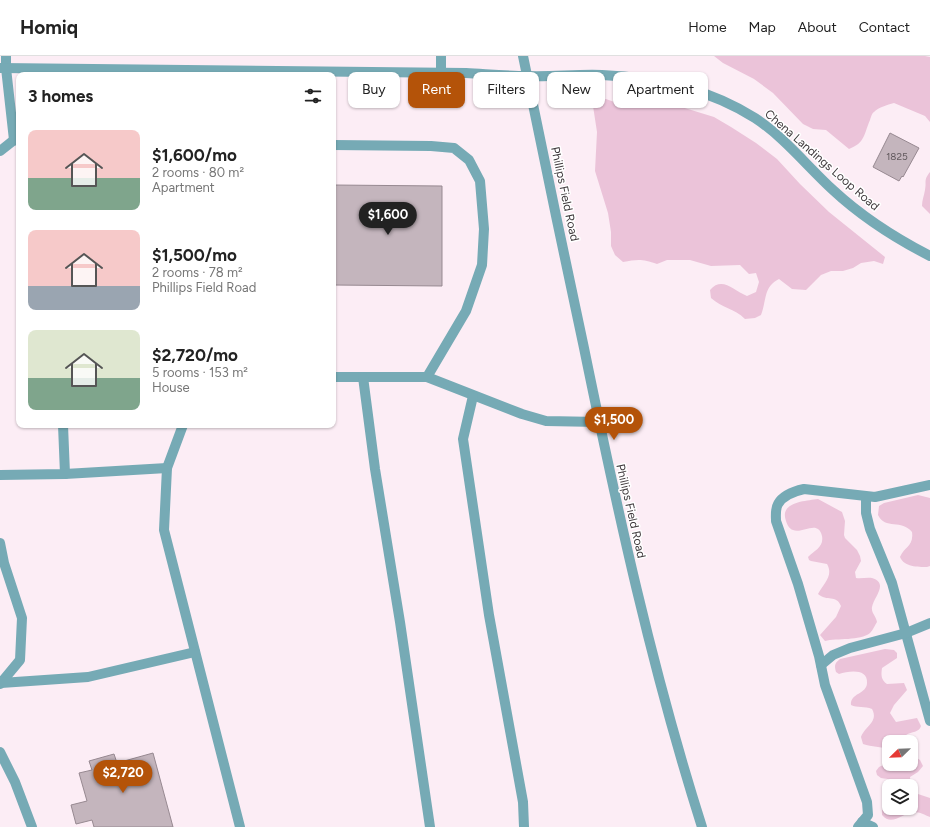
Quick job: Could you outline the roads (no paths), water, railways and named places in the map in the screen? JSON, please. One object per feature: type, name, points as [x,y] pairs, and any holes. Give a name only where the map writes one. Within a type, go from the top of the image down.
[{"type":"street","points":[[6,56],[3,68],[16,136]]},
{"type":"street","points":[[441,56],[441,72]]},
{"type":"street","name":"Phillips Field Road","points":[[523,56],[526,72]]},
{"type":"street","name":"Chena Landings Loop Road","points":[[3,68],[408,73]]},
{"type":"street","name":"Chena Landings Loop Road","points":[[539,76],[601,75],[646,78],[679,85],[728,103],[755,118],[774,132],[833,190],[858,212],[891,234],[930,256]]},
{"type":"street","name":"Phillips Field Road","points":[[534,108],[616,504],[651,650],[702,827]]},
{"type":"street","points":[[0,151],[16,142]]},
{"type":"street","points":[[336,145],[431,146],[454,148],[469,160],[480,181],[484,229],[482,265],[466,311],[427,377]]},
{"type":"street","points":[[336,377],[427,377],[473,396],[546,421],[599,422]]},
{"type":"street","points":[[362,377],[430,827]]},
{"type":"street","points":[[473,396],[463,439],[489,615],[522,802],[524,827]]},
{"type":"street","points":[[63,428],[65,474]]},
{"type":"street","points":[[182,428],[166,468],[164,530],[240,827]]},
{"type":"street","points":[[0,475],[65,474],[166,468]]},
{"type":"street","points":[[873,827],[860,824],[868,815],[867,802],[825,685],[821,665],[798,584],[776,521],[776,510],[778,504],[792,492],[804,489],[874,497],[930,485]]},
{"type":"street","points":[[866,497],[866,513],[870,529],[892,583],[930,721]]},
{"type":"street","points":[[0,543],[4,563],[22,618],[20,660],[0,683]]},
{"type":"street","points":[[821,665],[833,655],[850,648],[906,633],[930,623]]},
{"type":"street","points":[[0,683],[88,677],[195,652]]},
{"type":"street","points":[[0,752],[15,782],[32,827]]}]
